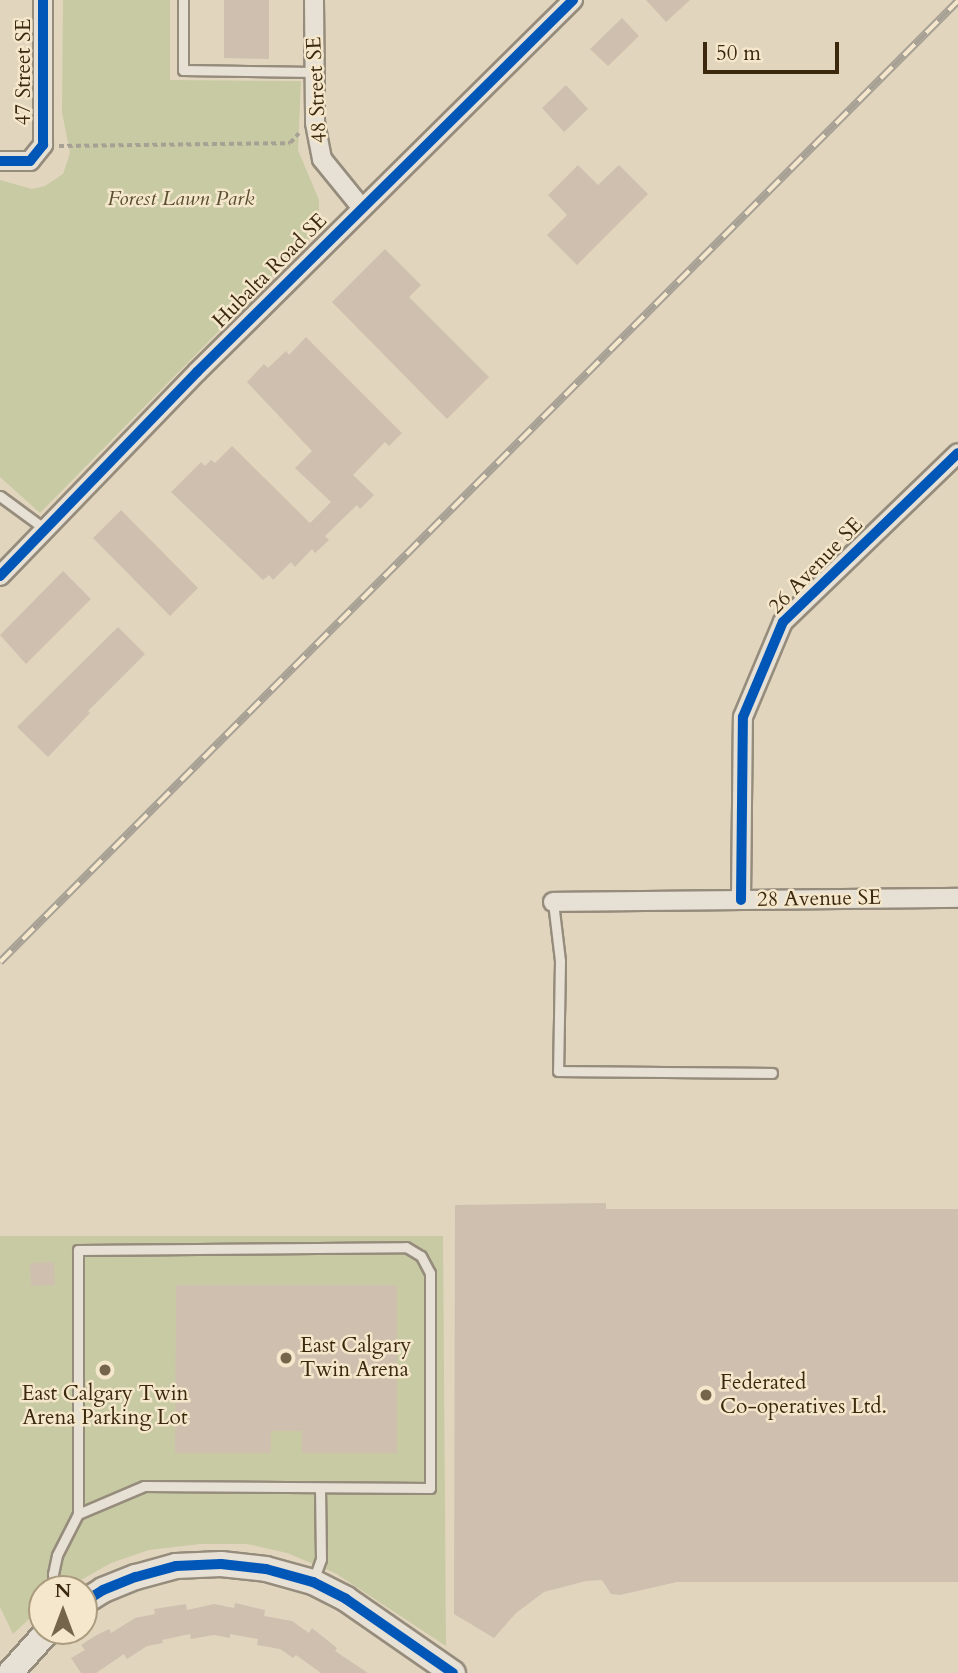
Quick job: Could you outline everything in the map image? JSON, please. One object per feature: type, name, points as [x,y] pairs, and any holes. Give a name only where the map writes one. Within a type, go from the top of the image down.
[{"type":"street","name":"47 Street SE","points":[[43,0],[43,145]]},
{"type":"street","name":"48 Street SE","points":[[314,0],[315,123],[322,159],[361,207]]},
{"type":"street","name":"Hubalta Road SE","points":[[0,576],[361,207],[572,0]]},
{"type":"street","points":[[0,160],[30,160],[43,145]]},
{"type":"street","name":"26 Avenue SE","points":[[741,900],[743,718],[783,622],[958,453]]},
{"type":"street","name":"28 Avenue SE","points":[[553,902],[958,898]]},
{"type":"street","points":[[98,1593],[136,1577],[176,1566],[221,1563],[266,1569],[313,1582],[345,1599],[453,1673]]},
{"type":"street","points":[[10,1673],[35,1645]]},
{"type":"lane","points":[[183,0],[183,70],[313,72]]},
{"type":"lane","points":[[0,496],[45,529]]},
{"type":"lane","points":[[553,902],[560,961],[558,1071],[772,1073]]},
{"type":"lane","points":[[53,1575],[57,1555],[78,1514],[78,1250],[405,1247],[421,1256],[430,1273],[430,1488],[144,1486],[78,1514]]},
{"type":"lane","points":[[313,1582],[321,1559],[320,1489]]},
{"type":"path","points":[[43,145],[290,144],[305,126],[315,123]]},
{"type":"green space","name":"Forest Lawn Park","points":[[63,0],[170,0],[170,80],[301,81],[298,150],[319,200],[319,229],[40,513],[0,477],[0,180],[32,189],[45,186],[63,174],[70,153],[62,112]]},
{"type":"green space","points":[[0,1236],[443,1236],[446,1646],[335,1573],[287,1553],[247,1544],[200,1544],[149,1550],[111,1563],[90,1575],[28,1575],[28,1620],[13,1634],[0,1607]]},
{"type":"building","points":[[224,0],[269,0],[269,59],[224,58]]},
{"type":"building","points":[[646,0],[690,0],[666,22]]},
{"type":"building","points":[[622,18],[639,36],[608,66],[590,49]]},
{"type":"building","points":[[566,85],[588,109],[564,132],[542,108]]},
{"type":"building","points":[[578,165],[598,185],[619,165],[648,194],[577,265],[547,235],[567,215],[548,195]]},
{"type":"building","points":[[385,249],[421,285],[409,297],[489,377],[447,419],[332,302]]},
{"type":"building","points":[[306,337],[402,433],[389,446],[385,442],[353,475],[374,495],[360,509],[357,505],[325,536],[329,540],[315,553],[312,549],[295,567],[291,562],[273,580],[269,575],[263,580],[171,492],[201,462],[205,466],[211,460],[215,463],[232,446],[310,523],[331,502],[295,468],[312,451],[247,382],[264,364],[268,368],[286,351],[289,355]]},
{"type":"building","points":[[121,510],[198,588],[170,616],[93,538]]},
{"type":"building","points":[[63,571],[91,599],[26,664],[0,635]]},
{"type":"building","points":[[118,627],[145,654],[88,711],[90,713],[48,757],[17,727]]},
{"type":"building","name":"Federated Co-operatives Ltd.","points":[[606,1203],[606,1209],[958,1209],[958,1582],[677,1582],[620,1595],[611,1594],[602,1580],[586,1581],[544,1592],[516,1613],[494,1638],[454,1614],[455,1205]]},
{"type":"building","points":[[54,1262],[55,1285],[31,1286],[30,1263]]},
{"type":"building","name":"East Calgary Twin Arena","points":[[176,1285],[397,1285],[397,1453],[302,1453],[302,1431],[271,1431],[271,1453],[175,1453]]},
{"type":"building","points":[[235,1603],[265,1610],[264,1616],[292,1621],[309,1633],[312,1628],[337,1648],[335,1651],[368,1673],[321,1673],[296,1655],[293,1658],[280,1649],[257,1645],[258,1639],[230,1634],[230,1638],[214,1635],[191,1639],[190,1634],[162,1640],[163,1643],[147,1646],[127,1659],[124,1654],[96,1673],[81,1673],[71,1658],[85,1650],[81,1645],[98,1645],[98,1634],[109,1629],[111,1633],[135,1618],[155,1614],[154,1609],[186,1604],[187,1610],[214,1604],[234,1608]]},
{"type":"railway","points":[[0,962],[958,1]]},
{"type":"cycle path","points":[[0,161],[30,161],[43,145],[43,0]]},
{"type":"cycle path","points":[[0,576],[197,372],[573,0]]},
{"type":"cycle path","points":[[741,900],[743,717],[783,622],[958,453]]},
{"type":"cycle path","points":[[98,1593],[136,1577],[176,1566],[221,1564],[266,1569],[313,1582],[346,1599],[453,1673]]},
{"type":"place","name":"East Calgary Twin Arena","points":[[286,1358]]},
{"type":"place","name":"East Calgary Twin Arena Parking Lot","points":[[105,1370]]},
{"type":"place","name":"Federated Co-operatives Ltd.","points":[[706,1395]]}]
